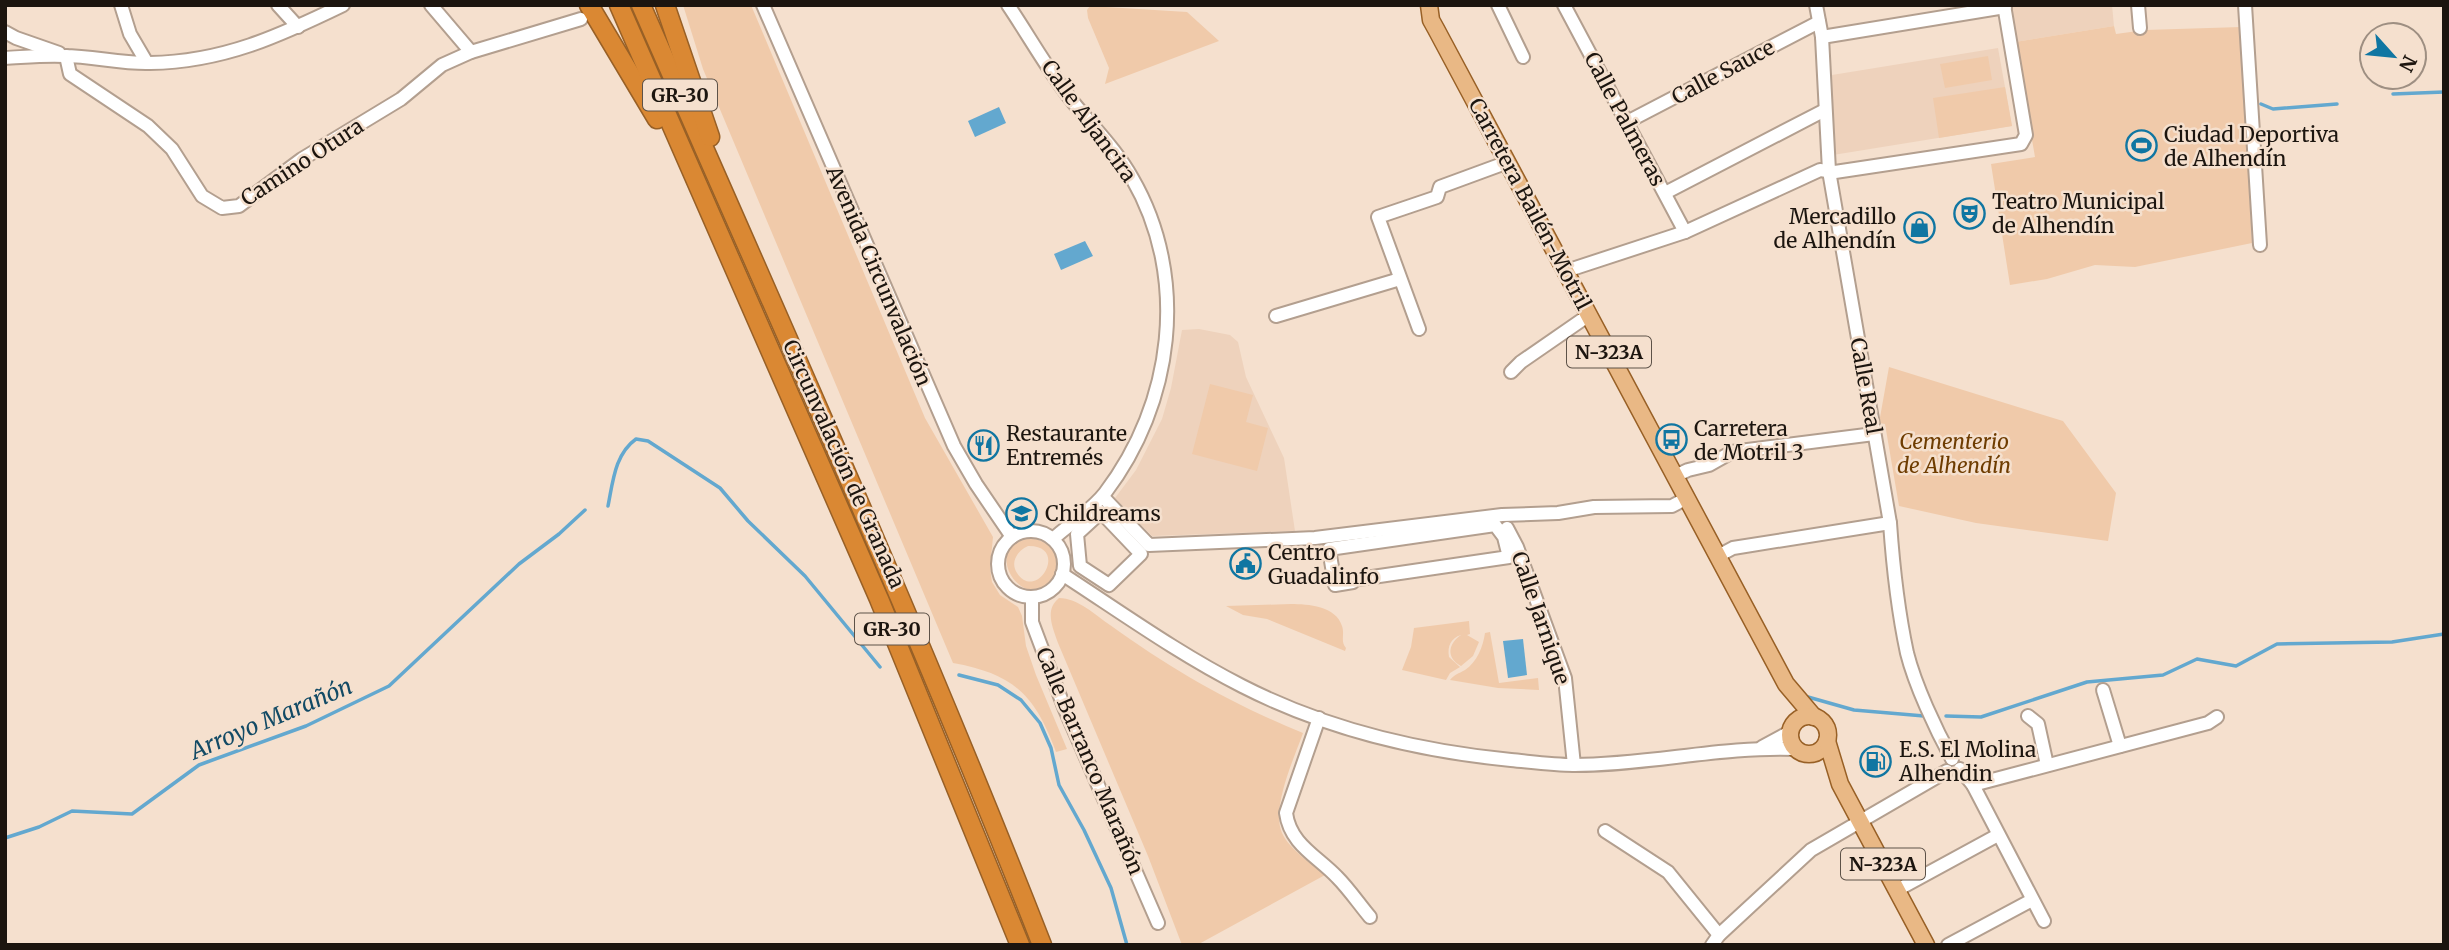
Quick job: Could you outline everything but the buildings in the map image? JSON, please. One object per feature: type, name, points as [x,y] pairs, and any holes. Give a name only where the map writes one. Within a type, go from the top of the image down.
[{"type":"highway","name":"Circunvalación de Granada","points":[[619,5],[879,599],[1020,945]]},
{"type":"highway","name":"Circunvalación de Granada","points":[[641,5],[941,696],[1042,945]]},
{"type":"highway","points":[[665,5],[715,151],[719,185]]},
{"type":"highway","points":[[585,12],[651,106],[669,142],[692,172]]},
{"type":"main road","name":"Carretera Bailén-Motril","points":[[1424,9],[1786,684],[1814,717]]},
{"type":"main road","name":"Carretera Bailén-Motril","points":[[1786,684],[1793,728]]},
{"type":"main road","points":[[1793,728],[1802,718],[1814,717]]},
{"type":"main road","name":"N-323A","points":[[1814,717],[1826,727],[1827,741],[1840,784],[1926,945]]},
{"type":"main road","name":"N-323A","points":[[1793,728],[1791,742],[1840,784]]},
{"type":"main road","points":[[1803,752],[1821,751],[1827,741]]},
{"type":"street","points":[[121,5],[130,34],[147,63]]},
{"type":"street","points":[[278,5],[298,27]]},
{"type":"street","points":[[5,58],[66,56],[147,63],[200,59],[240,50],[344,5]]},
{"type":"street","points":[[430,5],[471,52]]},
{"type":"street","name":"Avenida Circunvalación","points":[[763,5],[954,446],[1012,537]]},
{"type":"street","name":"Calle Aljancira","points":[[1008,5],[1076,105],[1117,154],[1143,199],[1154,227],[1166,286],[1167,329],[1164,362],[1142,435],[1103,496],[1053,539]]},
{"type":"street","points":[[1498,5],[1523,57]]},
{"type":"street","name":"Calle Palmeras","points":[[1564,5],[1685,232]]},
{"type":"street","name":"Calle Real","points":[[1816,5],[1822,37],[1829,171],[1890,523],[1894,573],[1908,655],[1925,703],[1953,766],[1973,785],[2044,921]]},
{"type":"street","points":[[2137,5],[2140,27]]},
{"type":"street","points":[[2245,5],[2260,244]]},
{"type":"street","points":[[1566,271],[1685,232],[1820,170],[1835,172],[2021,144],[2026,135],[2005,6],[1822,37]]},
{"type":"street","name":"Camino Otura","points":[[66,56],[71,74],[148,126],[172,149],[202,195],[222,208],[239,206],[302,159],[401,99],[442,65],[471,52],[585,12]]},
{"type":"street","name":"Calle Sauce","points":[[1627,122],[1819,22]]},
{"type":"street","points":[[5,32],[66,56]]},
{"type":"street","points":[[1665,193],[1825,110]]},
{"type":"street","points":[[1419,329],[1378,217],[1437,197],[1440,187],[1507,162]]},
{"type":"street","points":[[1276,316],[1400,279]]},
{"type":"street","points":[[1511,372],[1521,362],[1589,315]]},
{"type":"street","points":[[1675,476],[1709,465],[1732,452],[1874,434]]},
{"type":"street","points":[[1103,496],[1149,545],[1315,538],[1502,515],[1559,513],[1594,507],[1672,506],[1687,498]]},
{"type":"street","points":[[1101,512],[1141,554],[1109,585],[1080,566],[1077,534],[1101,512]]},
{"type":"street","name":"Calle Jarnique","points":[[1502,515],[1517,547],[1565,678],[1574,765]]},
{"type":"street","points":[[1718,556],[1733,548],[1890,523]]},
{"type":"street","points":[[1495,525],[1504,537],[1509,557],[1352,580],[1353,582],[1335,585],[1329,549],[1495,525]]},
{"type":"street","points":[[1029,531],[1046,534],[1053,539],[1063,555],[1062,574],[1051,590],[1032,597],[1014,593],[1002,579],[998,561],[1005,544],[1012,537],[1029,531]]},
{"type":"street","points":[[1062,574],[1159,639],[1243,686],[1319,718],[1376,737],[1466,755],[1574,765],[1640,762],[1761,748],[1803,752]]},
{"type":"street","name":"Calle Barranco Marañón","points":[[1032,597],[1032,622],[1064,707],[1158,923]]},
{"type":"street","points":[[2103,690],[2120,746]]},
{"type":"street","points":[[2028,716],[2038,724],[2047,765]]},
{"type":"street","points":[[1319,718],[1286,813],[1288,827],[1337,877],[1370,917]]},
{"type":"street","points":[[1973,785],[2208,723],[2217,718]]},
{"type":"street","points":[[1761,748],[1793,728]]},
{"type":"street","points":[[1605,831],[1668,872],[1715,940],[1811,850],[1953,766]]},
{"type":"street","points":[[1897,890],[1998,835]]},
{"type":"street","points":[[1948,945],[2032,900]]},
{"type":"shaded area","points":[[2009,5],[2112,5],[2114,26],[2015,42]]},
{"type":"shaded area","points":[[1998,48],[2012,126],[1833,155],[1832,75]]},
{"type":"shaded area","points":[[1199,329],[1230,335],[1238,342],[1246,377],[1284,458],[1295,531],[1152,536],[1115,498],[1136,470],[1162,419],[1182,330]]},
{"type":"green space","points":[[683,5],[751,5],[925,418],[993,537],[990,568],[992,582],[1000,595],[1018,607],[1022,616],[1026,646],[1036,675],[1067,749],[1056,752],[1040,716],[1020,690],[992,674],[953,663],[703,69]]},
{"type":"green space","points":[[1090,6],[1187,12],[1219,41],[1105,84],[1109,68],[1088,18],[1087,10]]},
{"type":"green space","name":"Ciudad Deportiva de Alhendín","points":[[2114,26],[2116,34],[2145,30],[2241,27],[2252,243],[2135,267],[2095,265],[2047,279],[2010,285],[1991,164],[2035,157],[2015,42]]},
{"type":"green space","points":[[1988,56],[1992,80],[1945,88],[1940,64]]},
{"type":"green space","points":[[2005,87],[2012,126],[1939,138],[1933,98]]},
{"type":"green space","name":"Cementerio de Alhendín","points":[[1889,367],[2063,421],[2116,493],[2108,541],[1976,523],[1899,506],[1885,424],[1879,423]]},
{"type":"green space","points":[[1210,384],[1253,395],[1246,422],[1268,428],[1257,471],[1192,454]]},
{"type":"green space","points":[[1034,538],[1050,545],[1057,568],[1054,576],[1043,588],[1031,590],[1020,585],[1011,576],[1007,564],[1008,552],[1017,543]],"holes":[[[1028,546],[1040,548],[1047,554],[1046,570],[1033,581],[1025,580],[1015,569],[1016,557]]]},
{"type":"green space","points":[[1059,598],[1086,608],[1203,685],[1303,733],[1281,797],[1279,822],[1290,845],[1325,875],[1197,945],[1182,945],[1148,856],[1058,643],[1051,614],[1054,603]]},
{"type":"green space","points":[[1226,606],[1313,606],[1334,614],[1342,626],[1345,651],[1267,619],[1243,615]]},
{"type":"green space","points":[[1469,621],[1470,634],[1467,635],[1479,642],[1473,656],[1461,666],[1450,650],[1461,635],[1452,640],[1449,646],[1449,657],[1460,667],[1450,673],[1446,680],[1402,670],[1411,647],[1414,628]]},
{"type":"green space","points":[[1490,632],[1499,683],[1538,678],[1539,690],[1498,688],[1450,680],[1473,663],[1481,649],[1485,633]]},
{"type":"water","points":[[999,107],[1006,123],[975,137],[968,121]]},
{"type":"water","points":[[1085,241],[1093,256],[1061,270],[1054,254]]},
{"type":"water","points":[[1523,639],[1527,675],[1508,678],[1503,641]]},
{"type":"waterway","points":[[2393,94],[2444,92]]},
{"type":"waterway","points":[[2261,104],[2273,109],[2337,104]]},
{"type":"waterway","name":"Arroyo Marañón","points":[[608,506],[616,469],[623,452],[636,439],[648,441],[720,488],[748,521],[805,576],[880,667]]},
{"type":"waterway","name":"Arroyo Marañón","points":[[5,838],[39,827],[72,811],[132,814],[199,765],[306,726],[389,686],[519,564],[559,534],[585,510]]},
{"type":"waterway","name":"Arroyo Marañón","points":[[1946,716],[1981,717],[2087,682],[2163,675],[2197,659],[2236,666],[2277,644],[2392,642],[2444,634]]},
{"type":"waterway","points":[[959,675],[998,685],[1021,700],[1040,723],[1051,748],[1059,785],[1111,888],[1127,945]]},
{"type":"waterway","name":"Arroyo Marañón","points":[[1808,697],[1854,710],[1924,716]]},
{"type":"place","name":"Ciudad Deportiva de Alhendín","points":[[2141,146]]},
{"type":"place","name":"Teatro Municipal de Alhendín","points":[[1969,213]]},
{"type":"place","name":"Mercadillo de Alhendín","points":[[1919,228]]},
{"type":"place","name":"Carretera de Motril 3","points":[[1671,440]]},
{"type":"place","name":"Restaurante Entremés","points":[[983,445]]},
{"type":"place","name":"Childreams","points":[[1022,513]]},
{"type":"place","name":"Centro Guadalinfo","points":[[1245,564]]},
{"type":"place","name":"E.S. El Molina Alhendin","points":[[1876,761]]}]
